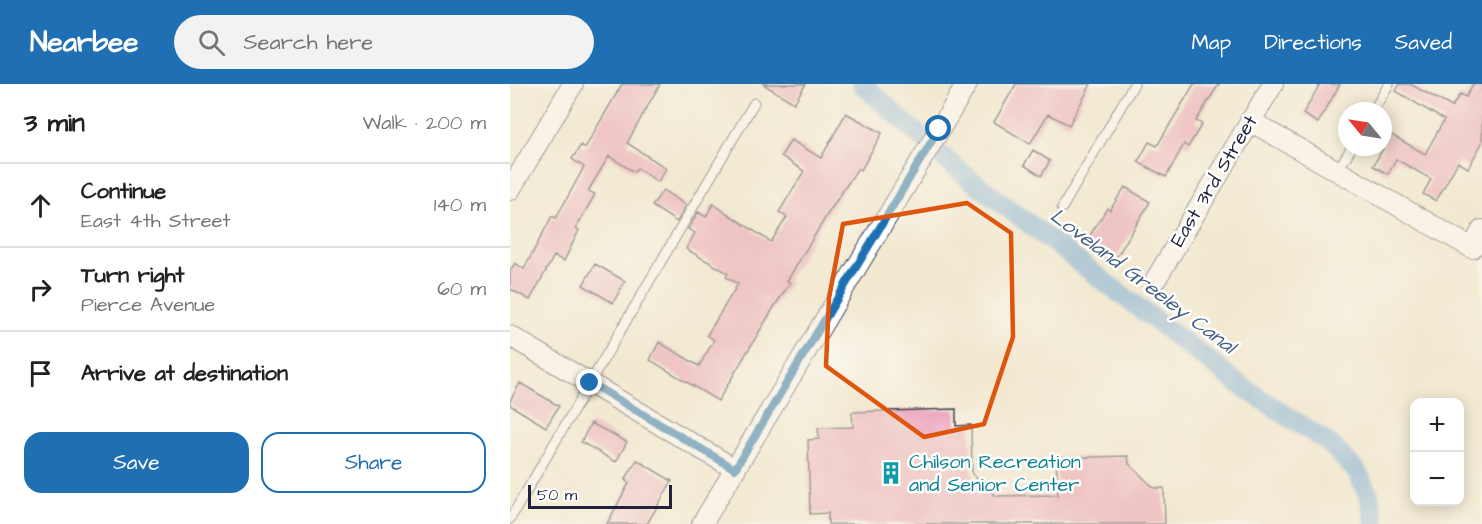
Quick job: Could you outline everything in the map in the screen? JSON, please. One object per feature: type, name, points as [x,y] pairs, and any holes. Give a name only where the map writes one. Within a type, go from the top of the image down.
[{"type":"street","points":[[702,524],[967,84]]},
{"type":"street","name":"East 3rd Street","points":[[1156,279],[1273,84]]},
{"type":"street","points":[[510,190],[569,85]]},
{"type":"street","points":[[1250,121],[1472,248],[1482,230]]},
{"type":"street","points":[[510,336],[735,469]]},
{"type":"lane","points":[[1062,208],[1134,84]]},
{"type":"lane","points":[[1378,102],[1389,84]]},
{"type":"lane","points":[[510,519],[754,103]]},
{"type":"lane","points":[[1337,171],[1346,156]]},
{"type":"highlighted area","points":[[967,203],[1011,233],[1013,337],[984,424],[924,437],[826,366],[829,298],[843,224]]},
{"type":"building","points":[[622,84],[660,84],[627,143],[666,168],[658,182],[637,168],[634,172],[609,156],[588,191],[595,194],[576,228],[579,230],[564,261],[554,256],[530,300],[510,289],[510,271],[515,263],[524,269],[552,216],[556,218],[584,167],[572,159],[581,145],[585,148]]},
{"type":"building","points":[[763,84],[806,84],[794,103]]},
{"type":"building","points":[[1016,84],[1091,84],[1069,125],[1048,114],[1030,144],[994,122]]},
{"type":"building","points":[[1194,84],[1219,84],[1196,121],[1202,124],[1188,147],[1184,144],[1166,177],[1138,162],[1149,142],[1157,146]]},
{"type":"building","points":[[1320,84],[1340,84],[1318,123],[1303,114]]},
{"type":"building","points":[[1400,84],[1410,84],[1452,107],[1460,94],[1466,97],[1473,84],[1482,84],[1482,143],[1468,168],[1458,162],[1436,201],[1423,194],[1431,179],[1396,159],[1388,174],[1373,166],[1379,156],[1392,156],[1392,135],[1425,154],[1444,120],[1396,91]]},
{"type":"building","points":[[846,113],[882,133],[861,170],[858,168],[827,215],[787,281],[790,283],[718,401],[650,360],[659,342],[699,366],[714,340],[707,335],[738,284],[726,277],[728,273],[686,249],[695,233],[688,229],[698,212],[706,217],[713,204],[771,242],[787,217],[779,212],[804,171],[781,156],[791,140],[821,158]]},
{"type":"building","points":[[1033,150],[1050,161],[1041,176],[1024,165]]},
{"type":"building","points":[[1125,187],[1150,202],[1113,263],[1084,245],[1107,208],[1110,210]]},
{"type":"building","points":[[663,190],[686,205],[677,222],[652,206]]},
{"type":"building","points":[[595,264],[625,281],[613,303],[583,285]]},
{"type":"building","points":[[520,383],[559,406],[546,427],[510,405]]},
{"type":"building","name":"Chilson Recreation and Senior Center","points":[[956,409],[956,426],[971,425],[972,474],[996,496],[1058,495],[1056,458],[1128,456],[1129,464],[1154,488],[1164,488],[1165,524],[828,524],[828,513],[810,514],[808,440],[819,439],[818,428],[853,427],[852,412]]},
{"type":"building","points":[[591,423],[627,442],[616,462],[581,442]]},
{"type":"building","points":[[637,460],[672,481],[647,524],[607,524],[629,483],[625,480]]},
{"type":"waterway","name":"Loveland Greeley Canal","points":[[862,84],[952,165],[1240,385],[1330,444],[1357,472],[1369,495],[1375,524]]},
{"type":"place","name":"Chilson Recreation and Senior Center","points":[[891,473]]},
{"type":"route","points":[[590,383],[735,469],[939,129]]}]
